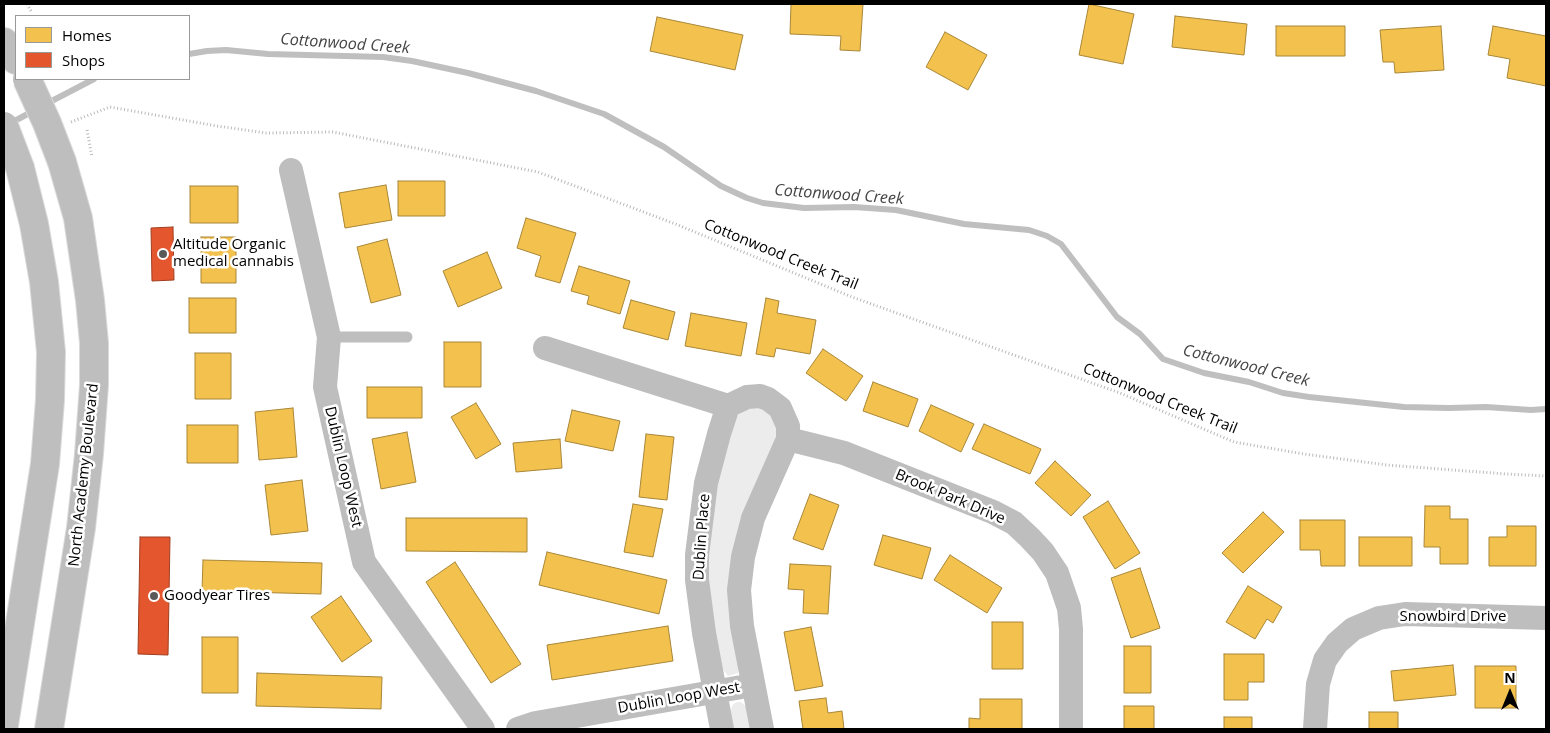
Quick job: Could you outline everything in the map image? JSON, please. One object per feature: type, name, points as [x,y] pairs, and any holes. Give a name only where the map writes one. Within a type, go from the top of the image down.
[{"type":"highway","points":[[4,42],[15,58]]},
{"type":"highway","name":"North Academy Boulevard","points":[[27,80],[62,162],[78,218],[94,343],[94,385],[81,528],[49,729]]},
{"type":"highway","points":[[4,126],[20,168],[34,224],[44,282],[51,352],[50,400],[45,464],[7,678],[4,724]]},
{"type":"street","name":"Dublin Loop West","points":[[291,170],[329,337],[325,387],[364,562],[483,729]]},
{"type":"street","points":[[545,348],[728,406],[747,397],[760,396],[768,398],[780,408],[788,426],[788,438],[753,518],[740,574],[742,626],[762,729]]},
{"type":"street","name":"Dublin Place","points":[[722,729],[700,604],[697,580],[697,555],[706,482],[718,434],[728,406]]},
{"type":"street","name":"Brook Park Drive","points":[[788,438],[844,453],[994,512],[1014,524],[1030,538],[1043,552],[1057,573],[1069,608],[1071,629],[1071,729]]},
{"type":"street","name":"Snowbird Drive","points":[[1315,729],[1318,684],[1332,638],[1379,618],[1404,614],[1546,618]]},
{"type":"street","name":"Dublin Loop West","points":[[518,729],[536,723],[753,685]]},
{"type":"lane","points":[[329,337],[407,337]]},
{"type":"path","points":[[27,4],[31,11]]},
{"type":"path","name":"Cottonwood Creek Trail","points":[[66,124],[110,107],[217,126],[266,132],[333,132],[538,172],[678,225],[852,297],[1120,393],[1234,442],[1387,465],[1546,476]]},
{"type":"path","points":[[87,130],[92,157]]},
{"type":"shaded area","points":[[757,406],[770,414],[778,430],[773,450],[740,520],[736,538],[739,668],[738,673],[728,676],[721,667],[710,607],[708,560],[714,490],[737,416],[743,411]]},
{"type":"shaded area","points":[[741,702],[748,708],[752,729],[734,729],[730,712],[733,704]]},
{"type":"building: Homes","points":[[791,4],[863,4],[860,51],[840,50],[841,36],[790,34]]},
{"type":"building: Homes","points":[[1089,4],[1134,14],[1123,64],[1079,55]]},
{"type":"building: Homes","points":[[1175,16],[1247,24],[1244,55],[1172,47]]},
{"type":"building: Homes","points":[[657,17],[743,35],[735,70],[650,51]]},
{"type":"building: Homes","points":[[1276,26],[1345,26],[1345,56],[1276,56]]},
{"type":"building: Homes","points":[[1441,26],[1444,70],[1395,73],[1394,62],[1383,62],[1380,30]]},
{"type":"building: Homes","points":[[1493,26],[1546,36],[1546,86],[1507,78],[1510,59],[1488,55]]},
{"type":"building: Homes","points":[[945,32],[987,55],[968,90],[926,67]]},
{"type":"building: Homes","points":[[398,181],[445,181],[445,216],[398,216]]},
{"type":"building: Homes","points":[[386,185],[392,220],[345,228],[339,193]]},
{"type":"building: Homes","points":[[190,186],[238,186],[238,223],[190,223]]},
{"type":"building: Homes","points":[[526,218],[576,233],[560,283],[535,276],[541,256],[517,248]]},
{"type":"building: Homes","points":[[201,237],[236,237],[236,283],[201,283]]},
{"type":"building: Homes","points":[[387,239],[401,295],[371,303],[357,247]]},
{"type":"building: Homes","points":[[487,252],[502,288],[458,307],[443,271]]},
{"type":"building: Homes","points":[[579,266],[630,281],[620,314],[587,304],[589,296],[571,291]]},
{"type":"building: Homes","points":[[189,298],[236,298],[236,333],[189,333]]},
{"type":"building: Homes","points":[[766,298],[779,301],[777,313],[816,320],[810,354],[776,348],[774,357],[756,354]]},
{"type":"building: Homes","points":[[631,300],[675,312],[668,340],[623,328]]},
{"type":"building: Homes","points":[[691,313],[747,323],[741,356],[685,346]]},
{"type":"building: Homes","points":[[444,342],[481,342],[481,387],[444,387]]},
{"type":"building: Homes","points":[[823,349],[863,376],[846,401],[806,373]]},
{"type":"building: Homes","points":[[195,353],[231,353],[231,399],[195,399]]},
{"type":"building: Homes","points":[[873,382],[918,399],[908,427],[863,411]]},
{"type":"building: Homes","points":[[367,387],[422,387],[422,418],[367,418]]},
{"type":"building: Homes","points":[[476,403],[501,444],[476,459],[451,417]]},
{"type":"building: Homes","points":[[931,405],[974,424],[961,452],[919,431]]},
{"type":"building: Homes","points":[[293,408],[297,457],[259,460],[255,412]]},
{"type":"building: Homes","points":[[572,410],[620,421],[613,451],[565,441]]},
{"type":"building: Homes","points":[[984,424],[1041,449],[1030,474],[972,449]]},
{"type":"building: Homes","points":[[187,425],[238,425],[238,463],[187,463]]},
{"type":"building: Homes","points":[[407,432],[416,482],[381,489],[372,439]]},
{"type":"building: Homes","points":[[646,434],[674,437],[667,500],[639,497]]},
{"type":"building: Homes","points":[[560,439],[562,468],[516,472],[513,443]]},
{"type":"building: Homes","points":[[1055,461],[1091,495],[1071,516],[1035,483]]},
{"type":"building: Homes","points":[[302,480],[308,531],[271,535],[265,485]]},
{"type":"building: Homes","points":[[810,494],[839,505],[823,550],[793,539]]},
{"type":"building: Homes","points":[[1108,501],[1140,553],[1115,569],[1083,517]]},
{"type":"building: Homes","points":[[633,504],[663,509],[653,557],[624,552]]},
{"type":"building: Homes","points":[[1425,506],[1450,506],[1450,519],[1468,519],[1468,564],[1440,564],[1440,547],[1424,547]]},
{"type":"building: Homes","points":[[1263,512],[1284,532],[1243,573],[1222,553]]},
{"type":"building: Homes","points":[[406,518],[527,518],[527,552],[406,551]]},
{"type":"building: Homes","points":[[1300,520],[1345,520],[1345,566],[1321,566],[1320,550],[1300,550]]},
{"type":"building: Homes","points":[[1507,526],[1536,526],[1536,566],[1489,566],[1489,537],[1507,537]]},
{"type":"building: Homes","points":[[883,535],[931,548],[922,579],[874,565]]},
{"type":"building: Homes","points":[[1359,537],[1412,537],[1412,566],[1359,566]]},
{"type":"building: Homes","points":[[547,552],[667,580],[659,614],[539,585]]},
{"type":"building: Homes","points":[[950,555],[1002,588],[987,613],[934,580]]},
{"type":"building: Homes","points":[[203,560],[322,563],[321,594],[202,591]]},
{"type":"building: Homes","points":[[455,562],[521,664],[491,683],[426,582]]},
{"type":"building: Homes","points":[[790,564],[831,566],[828,614],[803,613],[804,590],[788,589]]},
{"type":"building: Homes","points":[[1140,568],[1160,628],[1131,638],[1111,578]]},
{"type":"building: Homes","points":[[1248,586],[1282,607],[1273,623],[1267,619],[1255,639],[1226,622]]},
{"type":"building: Homes","points":[[341,596],[372,641],[342,662],[311,617]]},
{"type":"building: Homes","points":[[992,622],[1023,622],[1023,669],[992,669]]},
{"type":"building: Homes","points":[[668,626],[673,661],[552,680],[547,645]]},
{"type":"building: Homes","points":[[811,627],[823,686],[795,691],[784,632]]},
{"type":"building: Homes","points":[[202,637],[238,637],[238,693],[202,693]]},
{"type":"building: Homes","points":[[1124,646],[1151,646],[1151,693],[1124,693]]},
{"type":"building: Homes","points":[[1224,654],[1264,654],[1264,682],[1248,682],[1248,700],[1224,700]]},
{"type":"building: Homes","points":[[1453,665],[1456,695],[1394,701],[1391,671]]},
{"type":"building: Homes","points":[[1475,666],[1516,666],[1516,708],[1475,708]]},
{"type":"building: Homes","points":[[257,673],[382,677],[381,709],[256,706]]},
{"type":"building: Homes","points":[[826,698],[828,713],[842,711],[844,729],[803,729],[799,701]]},
{"type":"building: Homes","points":[[980,699],[1022,699],[1022,729],[969,729],[969,718],[980,719]]},
{"type":"building: Homes","points":[[1124,706],[1154,706],[1154,729],[1124,729]]},
{"type":"building: Homes","points":[[1369,712],[1398,712],[1398,729],[1369,729]]},
{"type":"building: Homes","points":[[1224,717],[1252,717],[1252,729],[1224,729]]},
{"type":"building: Shops","name":"Altitude Organic medical cannabis","points":[[173,227],[174,280],[152,281],[151,228]]},
{"type":"building: Shops","name":"Goodyear Tires","points":[[140,537],[170,537],[168,655],[138,654]]},
{"type":"waterway","name":"Cottonwood Creek","points":[[190,54],[226,50],[268,54],[383,57],[468,73],[536,91],[604,114],[664,147],[721,186],[763,203],[804,208],[854,207],[896,210],[964,224],[1029,230],[1047,236],[1061,244],[1117,317],[1140,334],[1163,359],[1204,373],[1249,382],[1283,393],[1309,397],[1404,407],[1546,409]]},
{"type":"waterway","name":"Cottonwood Creek","points":[[46,104],[92,80]]},
{"type":"waterway","name":"Cottonwood Creek","points":[[9,124],[35,110]]},
{"type":"place","name":"Altitude Organic medical cannabis","points":[[163,254]]},
{"type":"place","name":"Goodyear Tires","points":[[154,596]]}]
